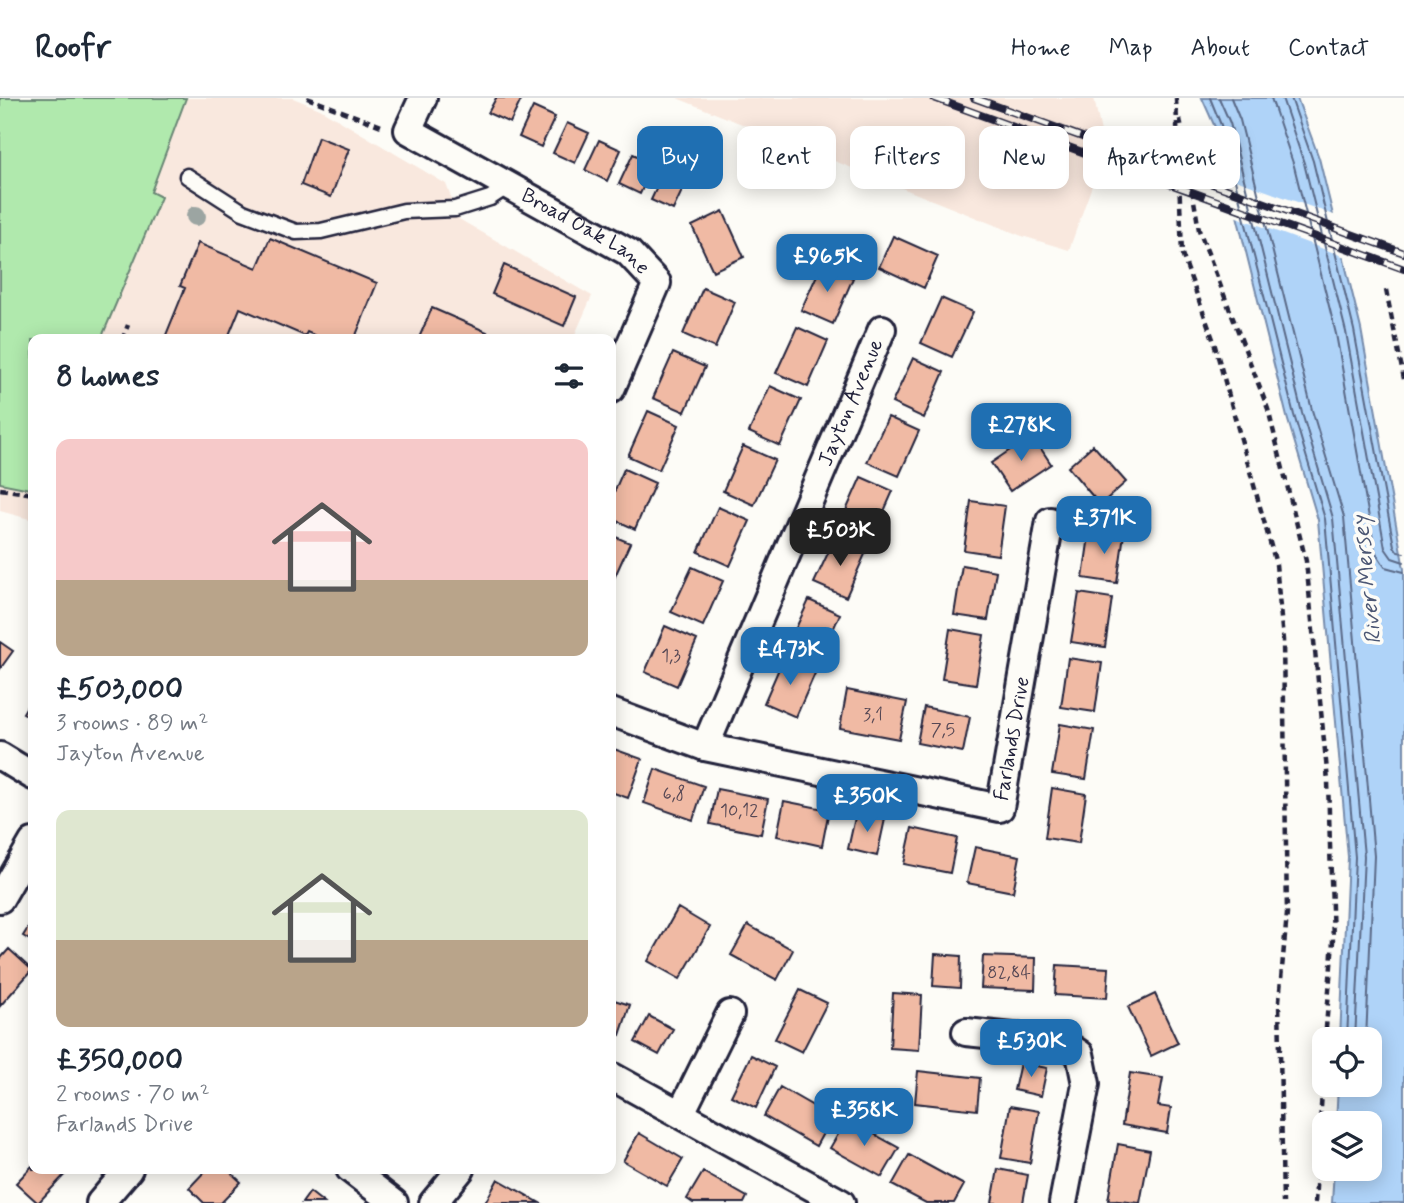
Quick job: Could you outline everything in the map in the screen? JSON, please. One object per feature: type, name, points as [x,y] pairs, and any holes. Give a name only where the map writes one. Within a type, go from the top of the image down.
[{"type":"street","points":[[408,130],[424,98]]},
{"type":"street","name":"Broad Oak Lane","points":[[408,130],[628,252],[657,283],[616,377]]},
{"type":"street","name":"Jayton Avenue","points":[[705,747],[882,329]]},
{"type":"street","name":"Farlands Drive","points":[[616,714],[705,747],[1000,808],[1050,521]]},
{"type":"street","points":[[0,756],[28,773]]},
{"type":"street","points":[[0,899],[28,851]]},
{"type":"street","points":[[681,1113],[730,1014]]},
{"type":"street","points":[[966,1032],[1062,1042],[1080,1054],[1086,1084],[1063,1203]]},
{"type":"street","points":[[616,1079],[841,1203]]},
{"type":"street","points":[[100,1203],[125,1174]]},
{"type":"street","points":[[356,1174],[394,1203]]},
{"type":"street","points":[[433,1203],[457,1174]]},
{"type":"lane","points":[[187,176],[243,212],[296,232],[321,231],[404,211],[455,209],[490,198],[508,186]]},
{"type":"path","points":[[307,98],[382,127],[408,130]]},
{"type":"path","points":[[1177,100],[1199,230],[1268,409],[1306,561],[1328,781],[1333,941],[1326,1027]]},
{"type":"path","points":[[1177,100],[1182,254],[1213,340],[1247,452],[1277,577],[1283,640],[1287,914],[1279,1001],[1283,1203]]},
{"type":"path","points":[[1386,290],[1404,379]]},
{"type":"path","points":[[124,334],[128,325]]},
{"type":"path","points":[[0,489],[28,493]]},
{"type":"path","points":[[1315,1203],[1322,1097]]},
{"type":"shaded area","points":[[0,98],[293,98],[320,109],[446,184],[459,219],[592,296],[575,334],[28,334],[28,519],[0,511]]},
{"type":"shaded area","points":[[677,98],[1094,98],[1100,126],[1083,126],[1083,189],[1091,189],[1069,250],[1022,236],[904,189],[965,189],[965,126],[850,126],[850,167],[836,162],[836,126],[747,126]]},
{"type":"green space","points":[[0,98],[186,98],[151,192],[161,197],[103,334],[28,334],[28,489],[0,483]]},
{"type":"water","name":"River Mersey","points":[[1202,98],[1297,98],[1319,158],[1361,329],[1404,569],[1404,1203],[1332,1203],[1333,1181],[1382,1181],[1382,1111],[1337,1111],[1337,1097],[1382,1097],[1382,1027],[1341,1027],[1348,857],[1318,520],[1287,417],[1230,189],[1240,189],[1240,126],[1215,126]]},
{"type":"pier","points":[[1240,182],[1337,216],[1348,258],[1234,216],[1227,189],[1240,189]]},
{"type":"building","points":[[496,98],[522,98],[510,123],[488,113]]},
{"type":"building","points":[[533,107],[555,117],[541,147],[519,137]]},
{"type":"building","points":[[567,123],[589,133],[575,163],[553,153]]},
{"type":"building","points":[[318,137],[349,149],[331,197],[301,185]]},
{"type":"building","points":[[599,140],[621,150],[607,181],[585,170]]},
{"type":"building","points":[[633,154],[637,156],[637,189],[642,189],[640,194],[619,184]]},
{"type":"building","points":[[656,189],[683,189],[673,210],[651,200]]},
{"type":"building","points":[[723,211],[744,257],[713,271],[692,226]]},
{"type":"building","points":[[893,236],[938,256],[924,288],[879,267]]},
{"type":"building","points":[[270,238],[377,283],[356,334],[300,334],[240,308],[229,334],[166,334],[185,288],[180,286],[198,243],[257,268]]},
{"type":"building","points":[[822,264],[853,278],[833,324],[801,310]]},
{"type":"building","points":[[504,265],[576,297],[564,326],[492,294]]},
{"type":"building","points":[[703,288],[735,302],[715,348],[683,334]]},
{"type":"building","points":[[941,298],[973,312],[952,357],[921,343]]},
{"type":"building","points":[[432,308],[487,332],[486,334],[421,334]]},
{"type":"building","points":[[797,327],[828,341],[808,387],[776,373]]},
{"type":"building","points":[[673,353],[705,367],[685,412],[653,398]]},
{"type":"building","points":[[913,358],[944,372],[924,418],[892,403]]},
{"type":"building","points":[[770,386],[801,400],[780,446],[749,432]]},
{"type":"building","points":[[648,411],[679,425],[659,470],[628,456]]},
{"type":"building","points":[[888,417],[919,431],[899,476],[867,462]]},
{"type":"building","points":[[1032,435],[1051,464],[1010,491],[991,463]]},
{"type":"building","points":[[1093,445],[1126,482],[1100,505],[1068,467]]},
{"type":"building","points":[[743,446],[775,460],[754,505],[723,491]]},
{"type":"building","points":[[624,469],[655,483],[635,529],[616,520],[616,487]]},
{"type":"building","points":[[861,477],[893,491],[873,536],[841,522]]},
{"type":"building","points":[[971,501],[1005,506],[998,555],[964,550]]},
{"type":"building","points":[[718,507],[750,521],[730,566],[698,552]]},
{"type":"building","points":[[1090,529],[1124,534],[1117,583],[1083,578]]},
{"type":"building","points":[[616,537],[630,543],[616,574]]},
{"type":"building","points":[[835,538],[866,552],[846,597],[814,583]]},
{"type":"building","points":[[962,565],[996,571],[988,620],[954,615]]},
{"type":"building","points":[[692,567],[723,581],[703,626],[671,612]]},
{"type":"building","points":[[1079,593],[1112,598],[1105,647],[1071,642]]},
{"type":"building","points":[[809,600],[840,614],[820,659],[788,645]]},
{"type":"building","points":[[665,626],[697,640],[677,686],[645,672]]},
{"type":"building","points":[[950,629],[984,635],[976,684],[942,679]]},
{"type":"building","points":[[0,642],[13,651],[0,669]]},
{"type":"building","points":[[784,657],[816,671],[796,717],[764,703]]},
{"type":"building","points":[[1068,658],[1102,663],[1095,712],[1061,707]]},
{"type":"building","points":[[847,690],[907,702],[899,739],[840,728]]},
{"type":"building","points":[[924,707],[970,717],[963,752],[917,743]]},
{"type":"building","points":[[1060,724],[1094,730],[1086,779],[1052,774]]},
{"type":"building","points":[[616,750],[642,759],[628,798],[616,794]]},
{"type":"building","points":[[655,769],[704,786],[693,820],[644,803]]},
{"type":"building","points":[[1052,788],[1086,794],[1079,843],[1045,838]]},
{"type":"building","points":[[717,789],[768,799],[761,834],[710,824]]},
{"type":"building","points":[[784,801],[829,810],[822,846],[777,836]]},
{"type":"building","points":[[856,813],[885,819],[877,856],[848,849]]},
{"type":"building","points":[[912,828],[957,838],[950,873],[904,864]]},
{"type":"building","points":[[975,847],[1020,856],[1013,892],[967,883]]},
{"type":"building","points":[[678,908],[710,927],[680,979],[648,961]]},
{"type":"building","points":[[748,925],[793,950],[777,980],[731,955]]},
{"type":"building","points":[[9,949],[28,966],[28,974],[0,1006],[0,959]]},
{"type":"building","points":[[935,954],[961,956],[960,988],[933,986]]},
{"type":"building","points":[[983,956],[1036,958],[1035,990],[981,988]]},
{"type":"building","points":[[1057,965],[1109,968],[1107,998],[1055,995]]},
{"type":"building","points":[[800,990],[827,1003],[802,1052],[775,1039]]},
{"type":"building","points":[[893,993],[922,995],[919,1050],[890,1048]]},
{"type":"building","points":[[1155,994],[1178,1043],[1151,1056],[1128,1007]]},
{"type":"building","points":[[616,1001],[630,1005],[620,1035],[616,1034]]},
{"type":"building","points":[[649,1016],[673,1029],[659,1055],[635,1042]]},
{"type":"building","points":[[751,1055],[775,1067],[756,1108],[731,1096]]},
{"type":"building","points":[[1020,1063],[1047,1068],[1041,1096],[1014,1090]]},
{"type":"building","points":[[918,1071],[980,1078],[977,1110],[915,1103]]},
{"type":"building","points":[[1130,1073],[1163,1078],[1158,1106],[1171,1108],[1167,1133],[1122,1125]]},
{"type":"building","points":[[780,1087],[832,1117],[816,1146],[764,1116]]},
{"type":"building","points":[[1010,1106],[1039,1111],[1030,1163],[1001,1158]]},
{"type":"building","points":[[847,1119],[899,1148],[882,1177],[830,1148]]},
{"type":"building","points":[[639,1133],[683,1159],[667,1186],[623,1161]]},
{"type":"building","points":[[1118,1144],[1150,1150],[1140,1203],[1108,1200]]},
{"type":"building","points":[[909,1155],[964,1185],[954,1203],[926,1203],[892,1185]]},
{"type":"building","points":[[998,1169],[1028,1175],[1023,1203],[992,1203]]},
{"type":"building","points":[[28,1170],[28,1174],[65,1174],[38,1203],[16,1183]]},
{"type":"building","points":[[703,1172],[747,1197],[744,1203],[693,1203],[687,1199]]},
{"type":"building","points":[[202,1174],[232,1174],[241,1182],[221,1203],[204,1203],[189,1188]]},
{"type":"building","points":[[498,1179],[540,1203],[485,1203]]},
{"type":"building","points":[[310,1192],[324,1203],[302,1203]]},
{"type":"railway","points":[[934,98],[1404,269]]},
{"type":"railway","points":[[974,98],[1404,253]]}]
